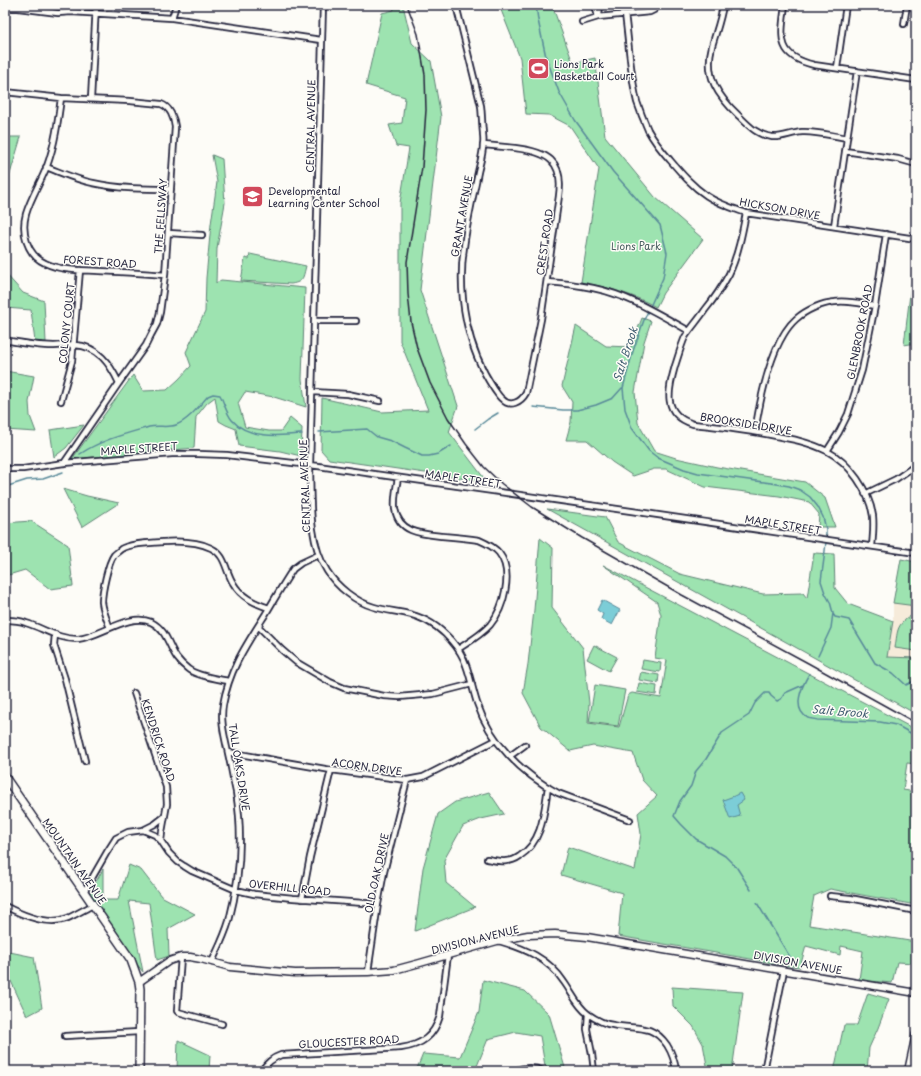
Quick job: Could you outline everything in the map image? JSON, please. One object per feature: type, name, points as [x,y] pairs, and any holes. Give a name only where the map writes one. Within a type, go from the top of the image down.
[{"type":"main road","name":"MOUNTAIN AVENUE","points":[[5,777],[129,957],[139,982],[140,989],[139,1071]]},
{"type":"street","points":[[91,99],[96,5]]},
{"type":"street","points":[[172,18],[176,5]]},
{"type":"street","name":"CENTRAL AVENUE","points":[[323,5],[310,465],[312,523],[318,555],[328,573],[335,581],[357,599],[374,607],[420,617],[441,631],[458,649],[464,658],[483,718],[496,740],[529,774],[565,796],[630,820]]},
{"type":"street","name":"GRANT AVENUE","points":[[456,5],[481,106],[484,145],[464,246],[462,274],[464,306],[474,350],[493,388],[501,398],[511,404],[516,403],[524,396]]},
{"type":"street","points":[[595,5],[598,17]]},
{"type":"street","points":[[598,17],[600,5]]},
{"type":"street","points":[[723,5],[719,26],[711,52],[710,65],[716,89],[729,107],[751,128],[766,136],[779,137],[801,132],[809,132],[847,138]]},
{"type":"street","points":[[785,5],[782,34],[786,49],[794,57],[814,65],[916,80]]},
{"type":"street","points":[[837,68],[846,5]]},
{"type":"street","points":[[904,24],[907,5]]},
{"type":"street","points":[[582,22],[598,17],[650,12],[658,6]]},
{"type":"street","points":[[5,8],[18,8],[58,13],[172,18],[321,40]]},
{"type":"street","name":"HICKSON DRIVE","points":[[625,14],[633,81],[642,117],[649,131],[663,151],[685,178],[695,187],[718,202],[746,213],[916,239]]},
{"type":"street","points":[[834,226],[857,71]]},
{"type":"street","name":"THE FELLSWAY","points":[[5,92],[61,98],[161,104],[165,105],[172,114],[175,127],[165,275],[160,312],[154,330],[146,345],[64,463]]},
{"type":"street","name":"FOREST ROAD","points":[[61,98],[51,155],[26,214],[24,223],[24,231],[28,244],[34,255],[44,262],[59,268],[165,275]]},
{"type":"street","name":"CREST ROAD","points":[[484,145],[537,152],[549,158],[557,169],[560,180],[541,319],[526,393],[524,396]]},
{"type":"street","points":[[845,150],[898,159],[916,164]]},
{"type":"street","points":[[46,167],[74,178],[93,183],[123,188],[171,189]]},
{"type":"street","name":"BROOKSIDE DRIVE","points":[[746,213],[736,256],[729,273],[719,292],[689,331],[684,340],[669,388],[670,401],[673,410],[682,419],[693,424],[755,432],[798,440],[827,451],[848,468],[858,480],[865,494],[872,514],[874,531],[872,546]]},
{"type":"street","points":[[168,233],[202,235]]},
{"type":"street","name":"GLENBROOK ROAD","points":[[827,451],[845,420],[862,370],[875,306],[886,234]]},
{"type":"street","name":"COLONY COURT","points":[[61,401],[72,361],[80,270]]},
{"type":"street","points":[[547,282],[594,288],[617,294],[645,306],[689,331]]},
{"type":"street","points":[[755,432],[762,392],[768,373],[783,336],[796,318],[812,309],[828,303],[845,302],[875,306]]},
{"type":"street","points":[[315,321],[356,321]]},
{"type":"street","points":[[5,340],[54,346],[74,344],[88,348],[101,356],[110,367],[119,383]]},
{"type":"street","points":[[312,392],[348,394],[380,401]]},
{"type":"street","name":"MAPLE STREET","points":[[5,469],[23,469],[64,463],[172,454],[227,455],[310,465],[916,553]]},
{"type":"street","points":[[865,494],[896,479],[916,465]]},
{"type":"street","points":[[398,478],[395,510],[400,521],[408,529],[422,534],[479,540],[485,542],[495,549],[504,564],[506,588],[503,602],[497,614],[490,626],[485,631],[458,649]]},
{"type":"street","points":[[110,628],[102,602],[109,564],[121,549],[143,544],[181,541],[210,547],[222,558],[230,578],[239,591],[252,601],[269,608]]},
{"type":"street","name":"TALL OAKS DRIVE","points":[[212,962],[225,934],[229,921],[236,890],[240,853],[237,798],[222,716],[228,681],[242,652],[293,569],[301,563],[318,555]]},
{"type":"street","points":[[5,620],[25,622],[55,634],[78,639],[90,636],[128,621],[149,621],[163,631],[177,657],[188,669],[194,673],[228,681]]},
{"type":"street","points":[[258,626],[296,662],[330,682],[344,688],[384,696],[399,697],[433,694],[472,684]]},
{"type":"street","points":[[55,634],[54,645],[65,680],[85,761]]},
{"type":"street","name":"KENDRICK ROAD","points":[[134,693],[166,786],[167,804],[164,817],[162,841]]},
{"type":"street","name":"ACORN DRIVE","points":[[228,752],[331,770],[407,780],[423,777],[496,740]]},
{"type":"street","points":[[510,756],[525,745]]},
{"type":"street","points":[[302,898],[310,857],[331,770]]},
{"type":"street","name":"OLD OAK DRIVE","points":[[368,972],[384,872],[407,780]]},
{"type":"street","points":[[487,858],[499,861],[512,860],[530,849],[539,834],[548,787]]},
{"type":"street","points":[[84,892],[116,838],[128,832],[143,830],[155,824],[164,817]]},
{"type":"street","name":"OVERHILL ROAD","points":[[143,830],[155,835],[162,841],[169,853],[184,866],[236,890],[254,894],[293,898],[378,904]]},
{"type":"street","points":[[830,896],[850,898],[916,911]]},
{"type":"street","points":[[5,906],[30,917],[43,920],[57,920],[67,918],[93,905]]},
{"type":"street","name":"DIVISION AVENUE","points":[[181,957],[201,959],[230,967],[295,973],[368,972],[394,970],[497,941],[528,936],[555,934],[587,937],[916,993]]},
{"type":"street","points":[[497,941],[531,952],[544,960],[554,969],[579,1005],[588,1014],[599,1021],[613,1025],[641,1028],[654,1032],[664,1041],[671,1051],[676,1071]]},
{"type":"street","name":"GLOUCESTER ROAD","points":[[262,1071],[268,1062],[281,1054],[401,1048],[420,1043],[431,1034],[440,1016],[448,955]]},
{"type":"street","points":[[139,982],[169,961],[181,957],[177,1011],[222,1024]]},
{"type":"street","points":[[764,1071],[784,970]]},
{"type":"street","points":[[588,1014],[587,1029],[594,1071]]},
{"type":"street","points":[[65,1036],[139,1032]]},
{"type":"street","points":[[908,1071],[916,1034]]},
{"type":"street","points":[[514,1071],[521,1068],[530,1067],[544,1071]]},
{"type":"shaded area","points":[[901,559],[916,562],[916,658],[887,657],[893,621],[893,603]]},
{"type":"green space","points":[[393,5],[403,5],[412,43],[431,61],[441,117],[420,290],[458,406],[449,432],[487,482],[329,459],[321,450],[322,398],[382,412],[428,410],[400,341],[400,203],[409,148],[396,146],[389,125],[402,123],[405,97],[366,85],[382,13],[394,10]]},
{"type":"green space","name":"Lions Park","points":[[499,5],[552,5],[573,63],[595,58],[605,136],[655,197],[703,239],[663,293],[656,307],[638,298],[600,286],[581,282],[599,169],[570,126],[549,115],[526,114],[520,58]]},
{"type":"green space","points":[[5,137],[21,137],[5,191]]},
{"type":"green space","points":[[212,155],[222,159],[225,203],[217,248],[216,283],[221,280],[305,288],[302,379],[306,407],[274,397],[245,392],[238,403],[245,427],[269,431],[281,431],[290,418],[302,428],[301,456],[280,451],[239,446],[236,429],[219,421],[215,397],[207,403],[196,417],[194,448],[72,459],[133,375],[143,391],[167,390],[191,366],[186,352],[205,312],[206,278],[217,182]]},
{"type":"green space","points":[[250,254],[306,266],[303,276],[298,282],[291,284],[241,281],[245,258],[249,259]]},
{"type":"green space","points":[[913,268],[916,269],[916,343],[904,345]]},
{"type":"green space","points":[[5,273],[23,293],[44,301],[46,342],[35,342],[31,310],[5,308]]},
{"type":"green space","points":[[642,318],[651,321],[644,342],[635,392],[638,423],[654,451],[676,458],[717,467],[805,482],[825,498],[835,527],[818,527],[819,514],[809,502],[779,496],[705,487],[666,469],[654,469],[633,476],[612,462],[587,440],[566,440],[571,422],[572,402],[562,386],[576,326],[606,346],[631,347]]},
{"type":"green space","points":[[5,371],[34,376],[29,402],[30,416],[36,432],[5,430]]},
{"type":"green space","points":[[84,425],[66,448],[54,457],[50,430]]},
{"type":"green space","points":[[63,489],[87,496],[119,503],[82,527]]},
{"type":"green space","points":[[547,509],[605,517],[618,542],[680,574],[763,594],[803,593],[807,598],[814,553],[834,554],[835,588],[848,604],[893,621],[887,657],[916,658],[916,714],[750,622]]},
{"type":"green space","points":[[31,521],[68,545],[73,586],[50,589],[25,570],[5,576],[5,523]]},
{"type":"green space","points":[[540,538],[553,548],[552,608],[583,648],[589,703],[588,723],[619,727],[628,695],[632,693],[661,698],[667,660],[655,658],[661,615],[657,602],[603,565],[916,730],[916,764],[907,763],[903,790],[916,792],[916,905],[830,889],[814,896],[809,925],[916,942],[915,963],[897,962],[892,983],[859,980],[863,951],[841,946],[840,955],[806,946],[800,967],[618,936],[622,893],[561,875],[568,847],[635,870],[641,834],[638,813],[657,796],[642,780],[633,753],[593,746],[570,751],[541,727],[523,693],[534,610]]},
{"type":"green space","points":[[901,559],[916,562],[916,606],[893,603]]},
{"type":"green space","points":[[916,613],[916,651],[895,648],[899,627],[905,620]]},
{"type":"green space","points":[[594,645],[617,657],[609,671],[587,659]]},
{"type":"green space","points":[[643,660],[661,663],[660,672],[641,669]]},
{"type":"green space","points":[[641,672],[659,675],[658,683],[639,680]]},
{"type":"green space","points":[[639,683],[657,686],[656,695],[637,692]]},
{"type":"green space","points":[[595,685],[625,690],[618,726],[589,722]]},
{"type":"green space","points":[[489,792],[504,814],[481,819],[463,826],[444,860],[446,883],[475,907],[415,931],[423,868],[438,814],[455,802]]},
{"type":"green space","points":[[129,865],[141,870],[161,896],[195,914],[168,929],[169,956],[157,960],[149,903],[129,901],[143,972],[90,893],[103,869],[103,900],[118,900]]},
{"type":"green space","points":[[5,951],[34,957],[42,1008],[27,1016],[5,968]]},
{"type":"green space","points":[[483,980],[525,991],[549,1014],[566,1071],[557,1071],[545,1066],[540,1036],[516,1032],[488,1039],[476,1071],[461,1071],[461,1067],[435,1067],[432,1071],[416,1071],[423,1054],[460,1057],[479,1012]]},
{"type":"green space","points":[[672,987],[743,992],[732,1071],[708,1071],[703,1044],[693,1026],[673,1006]]},
{"type":"green space","points":[[868,993],[889,999],[869,1048],[867,1071],[834,1071],[844,1025],[857,1025]]},
{"type":"green space","points":[[178,1040],[210,1055],[209,1071],[177,1071]]},
{"type":"water","points":[[602,600],[620,610],[612,625],[601,619],[603,614],[597,610]]},
{"type":"water","points":[[740,793],[744,800],[737,805],[740,816],[730,819],[723,800]]},
{"type":"waterway","name":"Salt Brook","points":[[536,5],[546,57],[559,92],[575,120],[613,172],[660,225],[667,253],[663,278],[644,320],[633,351],[623,388],[625,409],[632,428],[649,451],[658,458],[684,469],[698,473],[789,486],[800,490],[810,497],[818,507],[823,517],[826,529],[826,538]]},
{"type":"waterway","points":[[533,407],[577,410],[596,405],[613,398],[622,388]]},
{"type":"waterway","points":[[80,454],[105,441],[131,432],[149,427],[170,426],[181,423],[208,396],[213,394],[220,395],[232,420],[246,430],[264,435],[302,434]]},
{"type":"waterway","points":[[475,429],[498,413]]},
{"type":"waterway","points":[[319,432],[367,429],[377,437],[391,441],[422,456],[438,454],[451,446]]},
{"type":"waterway","points":[[5,487],[27,480],[43,479],[63,472]]},
{"type":"waterway","name":"Salt Brook","points":[[818,656],[831,628],[833,613],[821,581],[826,542]]},
{"type":"waterway","name":"Salt Brook","points":[[833,614],[835,617],[849,620],[875,663],[893,673],[906,685],[916,680]]},
{"type":"waterway","name":"Salt Brook","points":[[809,674],[801,691],[799,703],[800,709],[808,718],[818,720],[880,722],[896,725],[916,736]]},
{"type":"waterway","points":[[751,890],[737,868],[725,856],[696,839],[674,816],[680,801],[691,786],[696,771],[706,759],[722,733],[749,715],[755,703],[765,693],[769,693],[777,701],[781,699],[785,693],[803,685]]},
{"type":"waterway","points":[[757,903],[793,962]]},
{"type":"railway","points":[[407,5],[418,34],[425,75],[426,110],[422,167],[407,262],[411,322],[417,348],[430,383],[448,418],[466,444],[484,467],[502,484],[532,507],[582,538],[682,595],[916,723]]},
{"type":"place","name":"Lions Park Basketball Court","points":[[538,69]]},
{"type":"place","name":"Developmental Learning Center School","points":[[252,196]]}]
